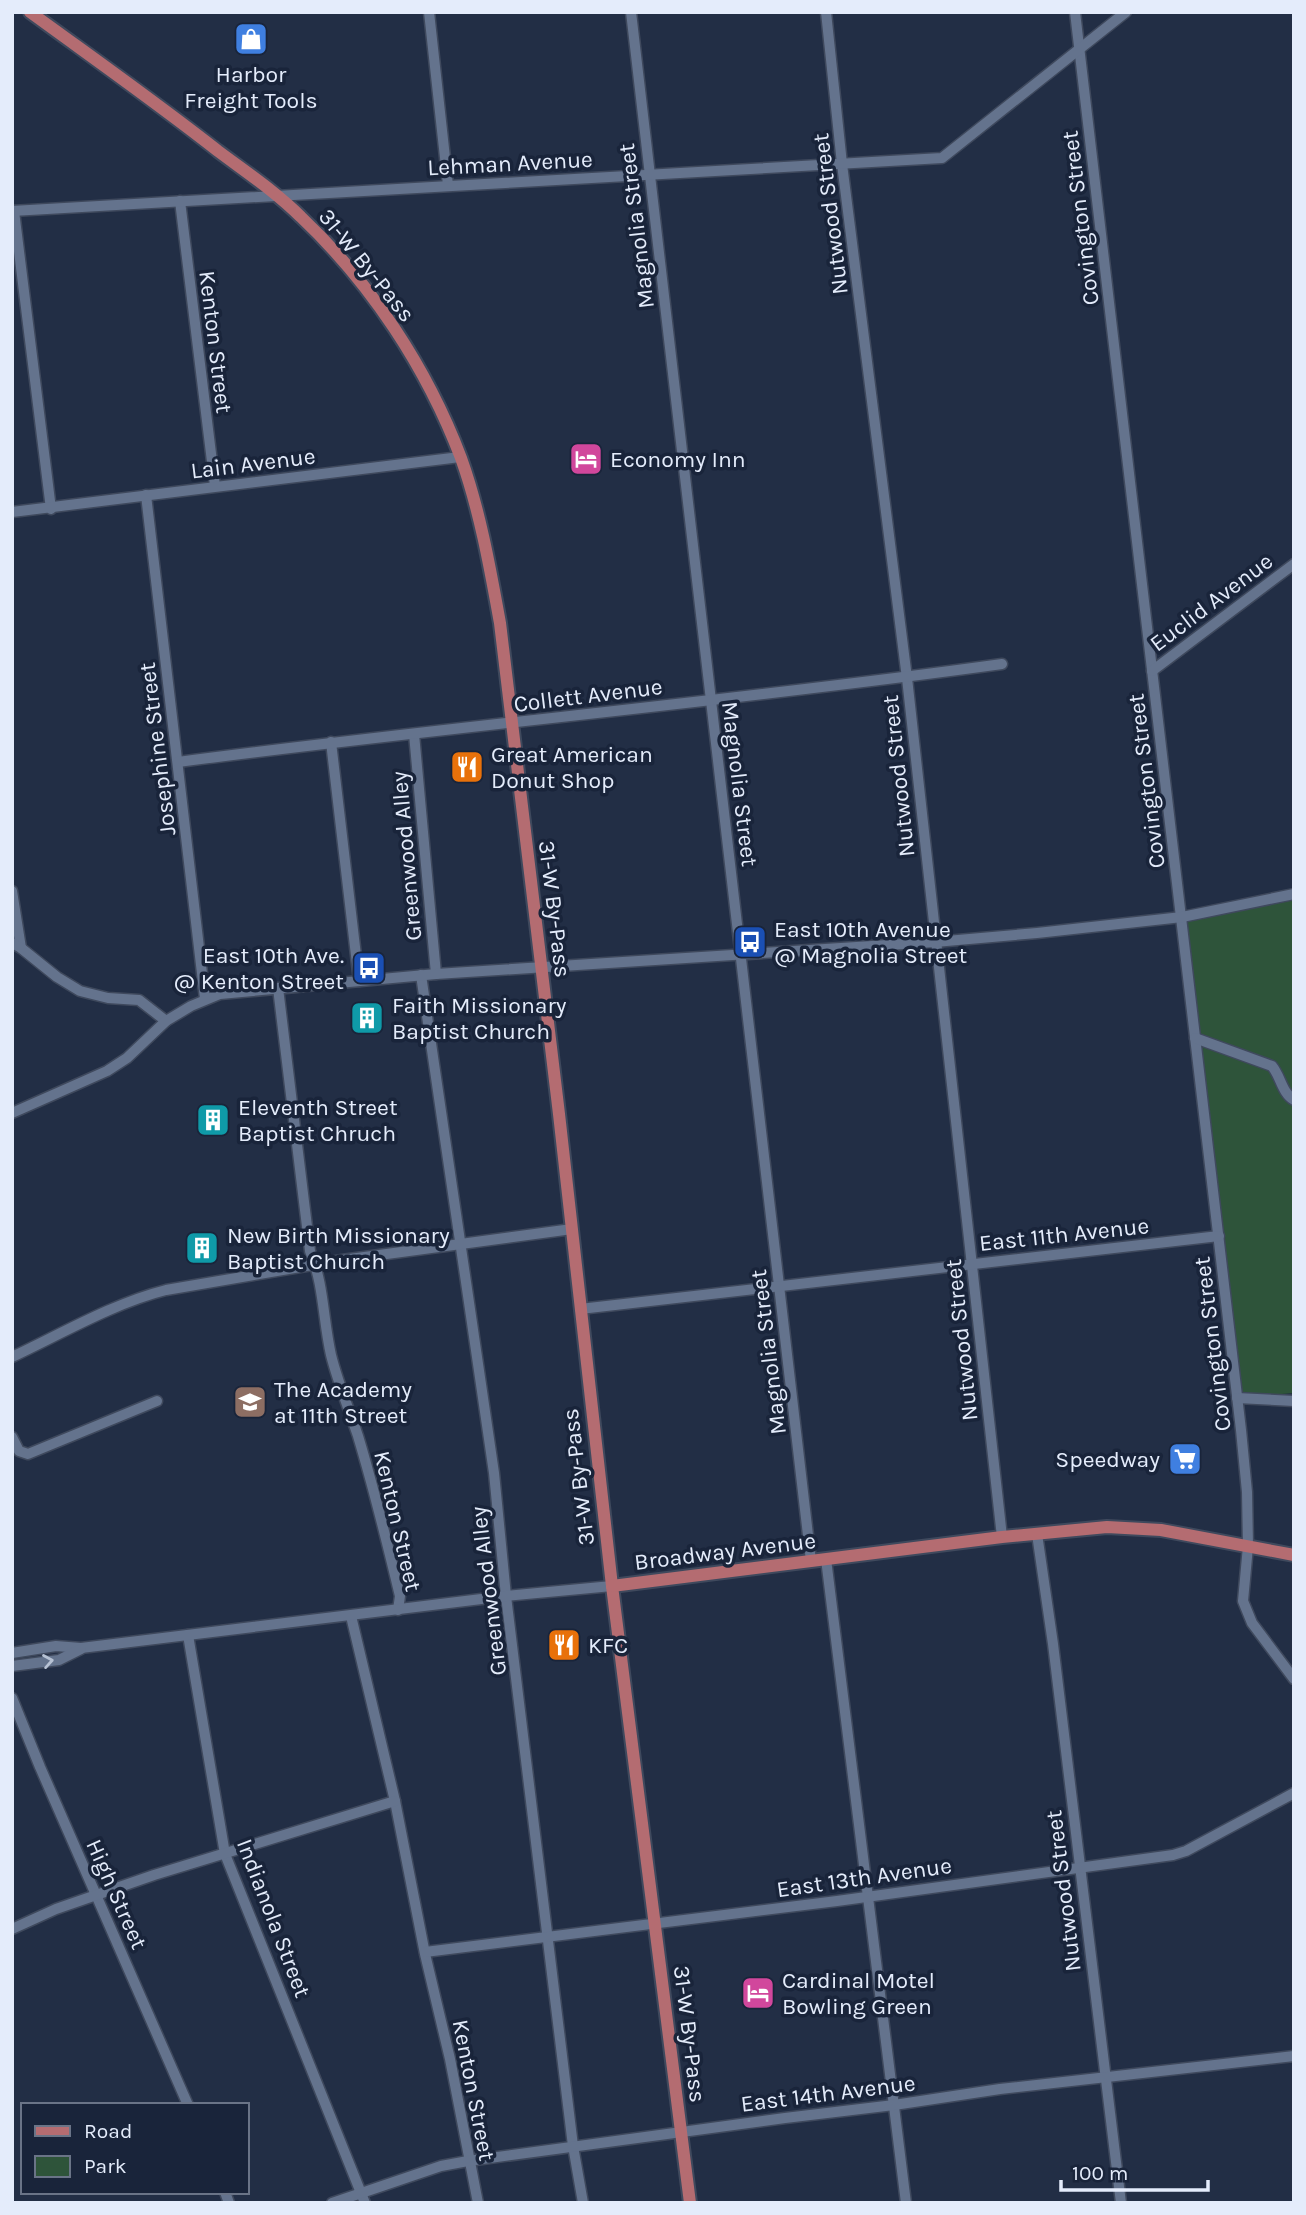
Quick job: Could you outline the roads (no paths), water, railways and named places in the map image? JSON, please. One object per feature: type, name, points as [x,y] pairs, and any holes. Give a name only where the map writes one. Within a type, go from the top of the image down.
[{"type":"main road","name":"31-W By-Pass","points":[[30,12],[172,114],[301,216],[337,254],[386,315],[426,381],[460,457],[486,547],[500,623],[612,1586],[690,2203]]},
{"type":"main road","name":"Broadway Avenue","points":[[612,1586],[1002,1537],[1107,1527],[1141,1528],[1190,1535],[1294,1555]]},
{"type":"street","points":[[429,12],[449,185]]},
{"type":"street","name":"Magnolia Street","points":[[631,12],[811,1561]]},
{"type":"street","name":"Nutwood Street","points":[[826,12],[842,164],[907,678],[1002,1537]]},
{"type":"street","name":"Covington Street","points":[[1075,12],[1237,1398],[1247,1492],[1248,1546],[1243,1591],[1246,1612],[1294,1679]]},
{"type":"street","name":"Lehman Avenue","points":[[13,211],[942,158],[1126,12]]},
{"type":"street","name":"Kenton Street","points":[[180,201],[215,486]]},
{"type":"street","points":[[13,211],[51,509]]},
{"type":"street","name":"Lain Avenue","points":[[12,512],[460,457]]},
{"type":"street","name":"Josephine Street","points":[[146,495],[205,999]]},
{"type":"street","name":"Euclid Avenue","points":[[1152,671],[1294,564]]},
{"type":"street","name":"Collett Avenue","points":[[178,762],[331,742],[907,678],[1002,664]]},
{"type":"street","name":"Greenwood Alley","points":[[414,734],[436,974]]},
{"type":"street","points":[[331,742],[359,982]]},
{"type":"street","points":[[12,891],[17,945],[57,977],[80,991],[108,998],[139,1000],[166,1021]]},
{"type":"street","points":[[12,1114],[117,1064],[166,1021],[205,999],[239,991],[421,975],[935,942],[1182,917],[1294,894]]},
{"type":"street","name":"Greenwood Alley","points":[[421,975],[494,1473],[506,1595],[573,2146],[583,2203]]},
{"type":"street","name":"Kenton Street","points":[[278,989],[310,1251],[320,1278],[331,1353],[378,1505],[400,1595],[398,1610]]},
{"type":"street","points":[[1195,1038],[1272,1066],[1286,1094],[1294,1100]]},
{"type":"street","points":[[12,1357],[151,1294],[316,1265],[572,1228]]},
{"type":"street","name":"East 11th Avenue","points":[[580,1308],[1219,1236]]},
{"type":"street","points":[[1237,1398],[1294,1401]]},
{"type":"street","points":[[12,1437],[19,1451],[29,1454],[157,1401]]},
{"type":"street","name":"Nutwood Street","points":[[1037,1534],[1121,2203]]},
{"type":"street","points":[[826,1559],[906,2203]]},
{"type":"street","name":"Broadway Avenue","points":[[12,1653],[57,1646],[81,1648],[506,1595],[612,1586]]},
{"type":"street","name":"Kenton Street","points":[[351,1616],[395,1801],[478,2203]]},
{"type":"street","name":"Indianola Street","points":[[188,1635],[225,1854],[363,2198]]},
{"type":"street","name":"Broadway Avenue","points":[[12,1666],[59,1660],[81,1648]]},
{"type":"street","name":"High Street","points":[[12,1698],[187,2103]]},
{"type":"street","name":"East 13th Avenue","points":[[425,1952],[1136,1861],[1186,1851],[1294,1793]]},
{"type":"street","points":[[12,1929],[56,1909],[154,1875],[395,1801]]},
{"type":"street","name":"East 14th Avenue","points":[[332,2203],[363,2198],[441,2166],[468,2161],[1000,2089],[1294,2056]]},
{"type":"place","name":"Harbor Freight Tools","points":[[251,39]]},
{"type":"place","name":"Economy Inn","points":[[586,459]]},
{"type":"place","name":"Great American Donut Shop","points":[[467,767]]},
{"type":"place","name":"East 10th Avenue @ Magnolia Street","points":[[750,942]]},
{"type":"place","name":"East 10th Ave. @ Kenton Street","points":[[369,968]]},
{"type":"place","name":"Faith Missionary Baptist Church","points":[[367,1018]]},
{"type":"place","name":"Eleventh Street Baptist Chruch","points":[[213,1120]]},
{"type":"place","name":"New Birth Missionary Baptist Church","points":[[202,1248]]},
{"type":"place","name":"The Academy at 11th Street","points":[[250,1402]]},
{"type":"place","name":"Speedway","points":[[1185,1459]]},
{"type":"place","name":"KFC","points":[[564,1645]]},
{"type":"place","name":"Cardinal Motel Bowling Green","points":[[758,1993]]}]
